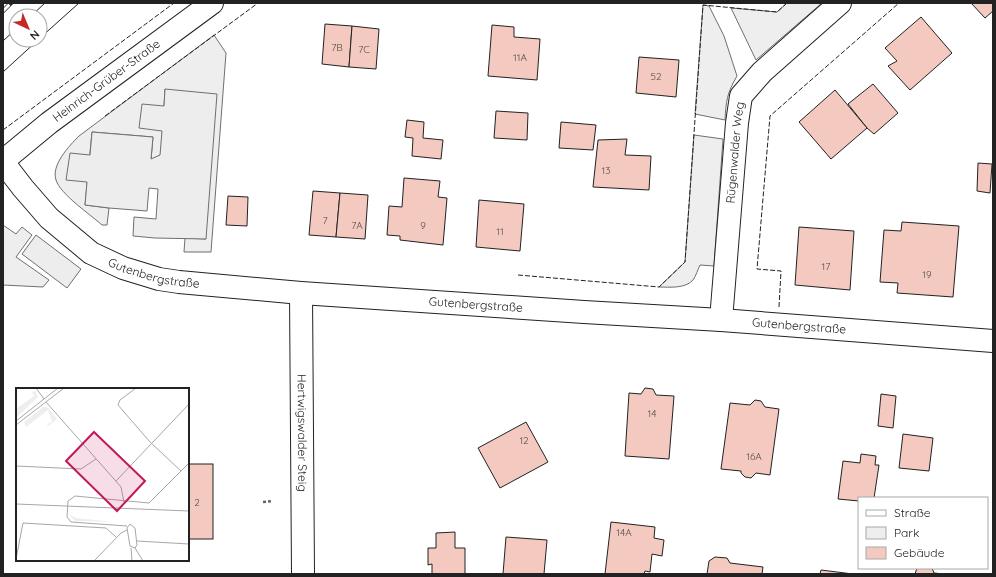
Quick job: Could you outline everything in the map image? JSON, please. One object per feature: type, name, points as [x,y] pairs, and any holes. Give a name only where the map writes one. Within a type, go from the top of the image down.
[{"type":"street","name":"Heinrich-Grüber-Straße","points":[[3,161],[49,123],[212,3]]},
{"type":"street","name":"Rügenwalder Weg","points":[[721,320],[736,130],[741,96],[762,72],[840,3]]},
{"type":"street","name":"Gutenbergstraße","points":[[3,161],[23,188],[49,218],[91,253],[123,268],[159,279],[301,293],[576,312],[721,320],[993,341]]},
{"type":"street","name":"Hertwigswalder Steig","points":[[301,293],[303,574]]},
{"type":"path","points":[[263,502],[273,501]]},
{"type":"green space","points":[[787,3],[822,3],[756,60],[731,8],[777,12]]},
{"type":"green space","points":[[703,5],[709,6],[724,36],[737,76],[728,97],[725,120],[695,114]]},
{"type":"green space","points":[[214,35],[226,53],[211,252],[184,252],[185,238],[206,239],[165,89],[161,155],[151,160],[153,137],[92,132],[85,205],[109,208],[107,225],[102,225],[63,192],[56,180],[55,174],[58,162],[70,145],[79,136]]},
{"type":"green space","points":[[694,135],[723,139],[714,266],[700,265],[693,280],[686,285],[677,287],[659,287],[685,262]]},
{"type":"green space","points":[[3,225],[16,234],[22,227],[32,235],[16,257],[49,280],[43,287],[3,285]]},
{"type":"shaded area","points":[[165,89],[217,94],[206,239],[133,236],[134,217],[156,219],[158,189],[149,188],[147,211],[109,208],[85,205],[87,182],[66,180],[70,153],[90,155],[92,132],[153,137],[151,159],[160,155],[162,131],[139,128],[142,104],[164,106]]},
{"type":"shaded area","points":[[36,235],[81,269],[67,288],[22,254]]},
{"type":"building","points":[[971,3],[993,3],[993,11],[985,18]]},
{"type":"building","points":[[921,17],[952,53],[910,90],[888,66],[897,61],[885,48]]},
{"type":"building","points":[[325,24],[352,26],[349,67],[322,64]]},
{"type":"building","points":[[492,25],[514,27],[514,37],[540,39],[537,80],[488,76]]},
{"type":"building","points":[[352,26],[379,29],[376,69],[349,67]]},
{"type":"building","points":[[639,57],[679,60],[676,97],[636,93]]},
{"type":"building","points":[[873,84],[898,113],[874,134],[867,128],[848,104]]},
{"type":"building","points":[[835,90],[867,128],[831,159],[799,122]]},
{"type":"building","points":[[496,111],[528,113],[527,140],[494,138]]},
{"type":"building","points":[[407,120],[424,122],[423,138],[443,140],[441,159],[412,156],[413,138],[405,137]]},
{"type":"building","points":[[561,122],[596,125],[593,150],[559,148]]},
{"type":"building","points":[[627,139],[625,155],[651,156],[649,190],[593,187],[598,140]]},
{"type":"building","points":[[978,163],[992,164],[990,193],[977,191]]},
{"type":"building","points":[[404,178],[440,181],[438,197],[447,198],[443,245],[400,240],[400,236],[387,235],[389,206],[402,207]]},
{"type":"building","points":[[313,191],[340,193],[336,237],[309,235]]},
{"type":"building","points":[[340,193],[368,195],[365,239],[336,237]]},
{"type":"building","points":[[228,196],[248,197],[247,226],[226,225]]},
{"type":"building","points":[[479,200],[524,204],[520,251],[476,247]]},
{"type":"building","points":[[902,222],[959,226],[953,297],[897,293],[898,283],[880,282],[884,230],[901,231]]},
{"type":"building","points":[[799,227],[854,231],[850,290],[795,285]]},
{"type":"building","points":[[645,388],[653,389],[656,395],[674,396],[669,459],[625,456],[629,393],[641,394]]},
{"type":"building","points":[[881,394],[896,396],[893,428],[878,426]]},
{"type":"building","points":[[755,400],[761,401],[765,407],[779,409],[770,475],[756,473],[751,478],[745,477],[741,471],[721,469],[730,403],[750,405]]},
{"type":"building","points":[[526,422],[548,462],[500,488],[478,448]]},
{"type":"building","points":[[903,434],[933,438],[929,471],[899,468]]},
{"type":"building","points":[[861,454],[876,456],[875,465],[879,465],[874,497],[858,497],[858,501],[838,499],[843,461],[860,463]]},
{"type":"building","points":[[189,464],[213,464],[213,539],[189,539]]},
{"type":"building","points":[[611,522],[655,527],[654,538],[664,540],[662,556],[652,554],[650,572],[645,571],[644,574],[605,574]]},
{"type":"building","points":[[455,532],[455,548],[465,548],[465,574],[432,574],[432,564],[428,565],[428,548],[436,548],[436,533]]},
{"type":"building","points":[[506,537],[547,540],[544,574],[503,574]]},
{"type":"building","points":[[715,557],[727,558],[730,563],[763,567],[762,574],[707,574],[709,561]]},
{"type":"building","points":[[917,569],[932,569],[934,573],[944,574],[915,574]]},
{"type":"building","points":[[821,570],[853,574],[820,574]]},
{"type":"tram line","points":[[40,8],[45,3]]},
{"type":"tram line","points":[[48,31],[79,3]]},
{"type":"tram line","points":[[3,41],[8,36]]},
{"type":"tram line","points":[[3,72],[29,48]]},
{"type":"railway","points":[[3,11],[11,3]]},
{"type":"fence","points":[[3,130],[174,3]]},
{"type":"fence","points":[[105,116],[258,3]]},
{"type":"fence","points":[[518,275],[659,287],[685,262],[703,5],[777,12],[787,3]]},
{"type":"fence","points":[[779,307],[781,271],[757,269],[770,116],[899,3]]}]
